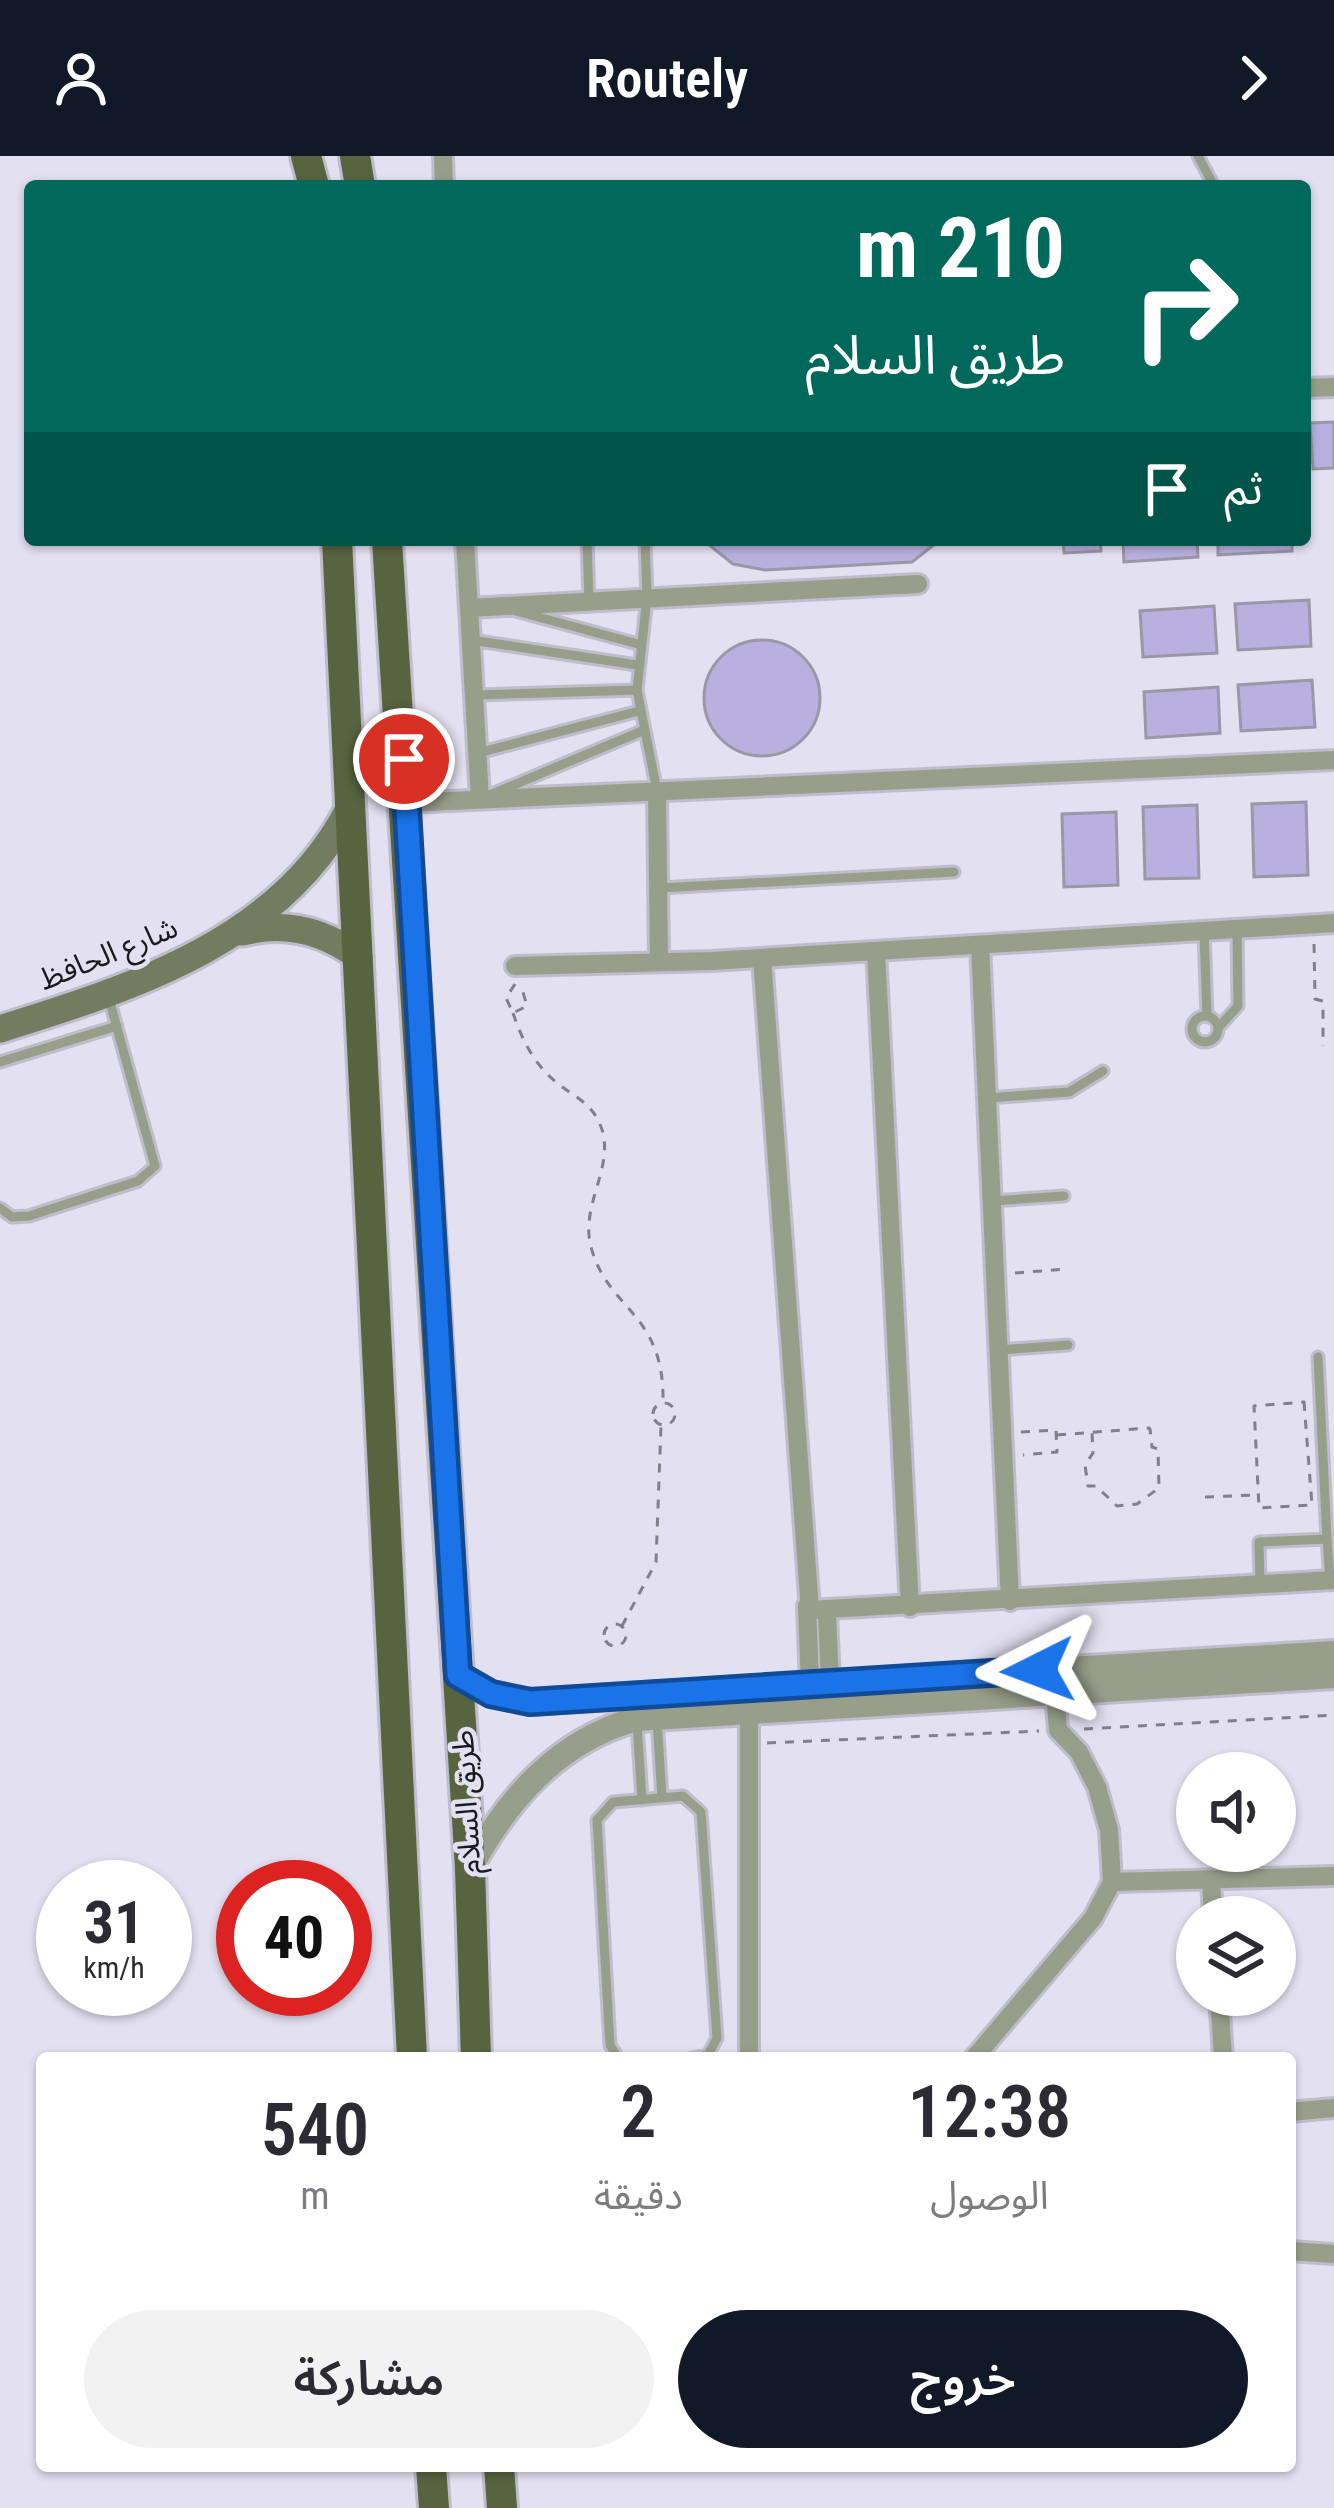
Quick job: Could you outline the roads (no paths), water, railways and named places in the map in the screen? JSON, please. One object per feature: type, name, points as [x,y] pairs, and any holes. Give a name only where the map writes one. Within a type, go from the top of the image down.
[{"type":"main road","points":[[337,546],[412,2052]]},
{"type":"main road","name":"طريق السلام","points":[[387,546],[470,1868],[476,2052]]},
{"type":"main road","name":"شارع الحافظ","points":[[239,933],[309,872],[350,807]]},
{"type":"main road","name":"شارع الحافظ","points":[[0,1029],[106,992],[239,933],[274,927],[309,931],[359,957]]},
{"type":"main road","points":[[431,2472],[434,2508]]},
{"type":"main road","points":[[500,2472],[502,2508]]},
{"type":"street","points":[[466,546],[480,800]]},
{"type":"street","points":[[469,608],[918,584]]},
{"type":"street","points":[[407,803],[1334,760]]},
{"type":"street","points":[[657,791],[659,962]]},
{"type":"street","points":[[514,966],[762,958],[1324,924]]},
{"type":"street","points":[[980,945],[1010,1601]]},
{"type":"street","points":[[876,951],[910,1607]]},
{"type":"street","points":[[762,958],[807,1606],[820,1683]]},
{"type":"street","points":[[807,1606],[827,1613],[1332,1580]]},
{"type":"street","points":[[820,1683],[827,1613]]},
{"type":"street","points":[[470,1868],[526,1784],[579,1742],[647,1717],[820,1683],[1334,1653]]},
{"type":"street","points":[[458,1675],[510,1700],[1055,1691],[1334,1676]]},
{"type":"street","points":[[979,2052],[1093,1918],[1112,1882],[1108,1830],[1097,1787],[1079,1752],[1058,1730],[1055,1691]]},
{"type":"street","points":[[749,1698],[749,2052]]},
{"type":"street","points":[[573,1700],[566,1722],[579,1742]]},
{"type":"street","points":[[1112,1882],[1334,1876]]},
{"type":"street","points":[[1211,1880],[1212,1896]]},
{"type":"street","points":[[1220,2016],[1223,2052]]},
{"type":"street","points":[[1296,2111],[1334,2108]]},
{"type":"street","points":[[1296,2251],[1334,2254]]},
{"type":"lane","points":[[587,546],[589,600]]},
{"type":"lane","points":[[645,546],[647,597],[638,644],[637,690],[657,791]]},
{"type":"lane","points":[[499,606],[638,644]]},
{"type":"lane","points":[[471,640],[637,665]]},
{"type":"lane","points":[[474,694],[637,690]]},
{"type":"lane","points":[[478,753],[639,711]]},
{"type":"lane","points":[[480,800],[642,731]]},
{"type":"lane","points":[[659,888],[954,872]]},
{"type":"lane","points":[[1208,1016],[1195,1022],[1194,1036],[1211,1041],[1238,1006],[1237,929]]},
{"type":"lane","points":[[1204,931],[1208,1016],[1218,1028]]},
{"type":"lane","points":[[0,1208],[21,1218],[152,1173],[155,1150],[106,992]]},
{"type":"lane","points":[[0,1062],[118,1026]]},
{"type":"lane","points":[[987,1098],[1069,1092],[1102,1071]]},
{"type":"lane","points":[[992,1201],[1064,1196]]},
{"type":"lane","points":[[999,1350],[1068,1345]]},
{"type":"lane","points":[[1318,1357],[1332,1580]]},
{"type":"lane","points":[[1260,1585],[1257,1543],[1328,1539]]},
{"type":"lane","points":[[647,1717],[662,1798]]},
{"type":"lane","points":[[642,1800],[647,1717]]},
{"type":"lane","points":[[614,2052],[610,2045],[596,1826],[608,1805],[683,1796],[700,1812],[717,2038],[710,2052]]}]
